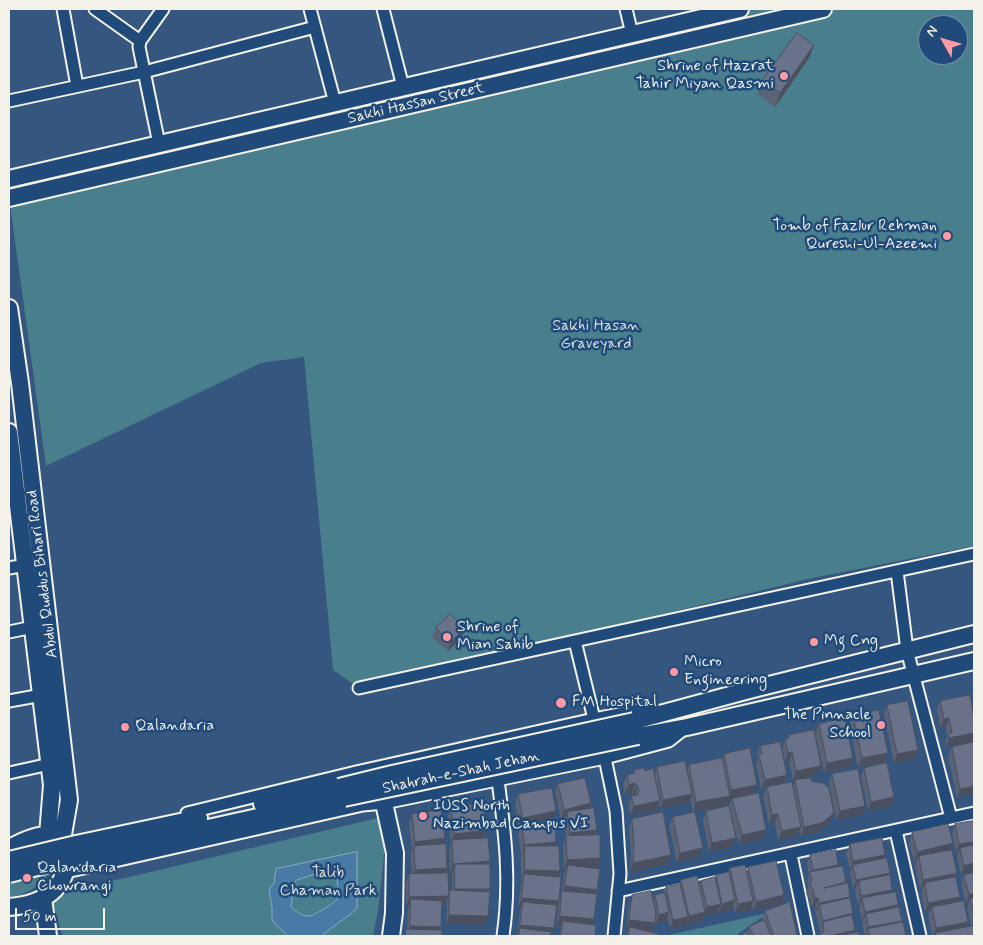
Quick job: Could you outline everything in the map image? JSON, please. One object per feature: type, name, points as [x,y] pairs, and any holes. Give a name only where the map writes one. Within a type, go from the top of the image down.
[{"type":"main road","name":"Sakhi Hassan Street","points":[[9,179],[740,9]]},
{"type":"main road","name":"Sakhi Hassan Street","points":[[9,198],[823,9]]},
{"type":"main road","name":"Abdul Quddus Bihari Road","points":[[9,308],[21,393],[69,800],[59,839]]},
{"type":"main road","name":"Abdul Quddus Bihari Road","points":[[9,434],[13,489],[26,566],[59,839]]},
{"type":"main road","name":"Shahrah-e-Shah Jehan","points":[[9,874],[636,728],[664,714],[749,690],[974,634]]},
{"type":"main road","name":"Shahrah-e-Shah Jehan","points":[[9,860],[636,728],[687,727],[974,661]]},
{"type":"main road","points":[[384,803],[395,853],[394,913],[391,936]]},
{"type":"main road","points":[[9,848],[29,838],[59,839],[68,857],[66,872],[51,894],[19,906],[9,907]]},
{"type":"main road","points":[[43,898],[48,936]]},
{"type":"street","points":[[63,9],[77,86]]},
{"type":"street","points":[[95,9],[140,41]]},
{"type":"street","points":[[159,144],[139,47],[140,41],[163,9]]},
{"type":"street","points":[[310,9],[335,103]]},
{"type":"street","points":[[382,9],[403,87]]},
{"type":"street","points":[[626,9],[632,34]]},
{"type":"street","points":[[9,101],[144,72],[315,27]]},
{"type":"street","points":[[360,688],[974,554]]},
{"type":"street","points":[[9,568],[26,566]]},
{"type":"street","points":[[897,571],[913,675],[951,818]]},
{"type":"street","points":[[9,632],[33,627]]},
{"type":"street","points":[[576,641],[594,719]]},
{"type":"street","points":[[9,701],[42,695]]},
{"type":"street","points":[[59,839],[594,719],[645,709],[664,714]]},
{"type":"street","points":[[66,872],[363,806],[605,758],[669,741],[687,727]]},
{"type":"street","points":[[605,758],[616,811],[620,874],[614,936]]},
{"type":"street","points":[[9,773],[50,764]]},
{"type":"street","points":[[356,772],[363,806]]},
{"type":"street","points":[[498,780],[507,859],[508,888],[503,936]]},
{"type":"street","points":[[618,891],[896,832],[974,813]]},
{"type":"street","points":[[896,832],[920,936]]},
{"type":"street","points":[[791,855],[808,936]]},
{"type":"green space","name":"Sakhi Hasan Graveyard","points":[[740,9],[974,9],[974,546],[808,579],[359,688],[333,670],[304,357],[261,363],[46,466],[9,197],[9,179]]},
{"type":"green space","name":"Talib Chaman Park","points":[[382,817],[386,837],[378,911],[373,936],[63,936],[51,898],[104,883]]},
{"type":"green space","name":"Qalandaria Chowrangi","points":[[9,866],[52,868],[40,884],[22,894],[9,897]]},
{"type":"green space","points":[[768,913],[735,936],[664,936]]},
{"type":"shaded area","points":[[357,852],[357,908],[321,936],[288,936],[272,919],[269,890],[274,883],[276,869]],"holes":[[[328,870],[335,870],[340,875],[337,882],[339,895],[335,901],[311,916],[302,915],[291,907],[294,883],[297,880]]]},
{"type":"building","name":"Shrine of Hazrat Tahir Miyan Qasmi","points":[[797,33],[814,45],[780,93],[763,80]]},
{"type":"building","points":[[450,614],[465,628],[451,642],[436,628]]},
{"type":"building","points":[[970,695],[974,718],[974,733],[949,738],[948,734],[952,733],[949,718],[944,719],[940,701]]},
{"type":"building","points":[[908,701],[918,750],[897,754],[887,705]]},
{"type":"building","points":[[879,710],[888,753],[862,758],[853,715]]},
{"type":"building","points":[[845,718],[853,758],[827,763],[819,724]]},
{"type":"building","points":[[814,730],[821,766],[796,771],[792,752],[788,753],[785,739],[789,738],[789,735]]},
{"type":"building","points":[[780,742],[787,775],[765,780],[759,755],[762,754],[760,746]]},
{"type":"building","points":[[974,742],[974,786],[960,789],[952,747]]},
{"type":"building","points":[[750,748],[757,785],[731,790],[724,754]]},
{"type":"building","points":[[722,758],[730,796],[696,802],[689,765]]},
{"type":"building","points":[[685,761],[692,794],[663,800],[657,767]]},
{"type":"building","points":[[887,763],[894,797],[871,802],[864,768]]},
{"type":"building","points":[[644,768],[645,771],[653,768],[660,801],[634,806],[631,796],[638,795],[638,785],[636,786],[635,783],[629,785],[627,775],[635,773],[634,770]]},
{"type":"building","points":[[858,769],[865,806],[840,811],[832,774]]},
{"type":"building","points":[[585,778],[591,803],[564,810],[558,784]]},
{"type":"building","points":[[810,778],[813,782],[823,783],[829,788],[834,813],[822,823],[804,827],[795,780]]},
{"type":"building","points":[[792,782],[801,827],[782,831],[778,814],[772,815],[767,787]]},
{"type":"building","points":[[552,788],[556,811],[523,818],[518,794]]},
{"type":"building","points":[[759,793],[766,830],[742,835],[732,799]]},
{"type":"building","points":[[484,803],[487,830],[454,834],[451,807]]},
{"type":"building","points":[[729,806],[736,838],[712,843],[706,811]]},
{"type":"building","points":[[594,808],[597,830],[570,833],[567,812]]},
{"type":"building","points":[[441,810],[445,838],[415,842],[412,814]]},
{"type":"building","points":[[663,812],[671,855],[633,863],[632,819]]},
{"type":"building","points":[[695,812],[703,848],[680,853],[673,817]]},
{"type":"building","points":[[555,820],[556,842],[525,845],[521,822]]},
{"type":"building","points":[[974,821],[974,842],[959,844],[955,824]]},
{"type":"building","points":[[948,824],[953,843],[917,852],[912,833]]},
{"type":"building","points":[[600,835],[600,858],[567,860],[566,836]]},
{"type":"building","points":[[488,838],[490,861],[453,864],[452,840]]},
{"type":"building","points":[[882,838],[885,855],[853,861],[850,844]]},
{"type":"building","points":[[446,844],[447,868],[415,870],[414,846]]},
{"type":"building","points":[[974,845],[974,863],[964,866],[960,848]]},
{"type":"building","points":[[525,846],[559,846],[560,871],[525,870]]},
{"type":"building","points":[[836,850],[838,865],[813,870],[810,855]]},
{"type":"building","points":[[952,850],[957,873],[923,880],[919,856]]},
{"type":"building","points":[[887,858],[890,873],[856,880],[853,865]]},
{"type":"building","points":[[776,861],[784,895],[756,902],[748,867]]},
{"type":"building","points":[[455,864],[490,864],[490,889],[455,889]]},
{"type":"building","points":[[568,865],[600,869],[597,890],[565,886]]},
{"type":"building","points":[[745,865],[753,901],[738,904],[730,868]]},
{"type":"building","points":[[843,866],[846,882],[824,888],[848,883],[850,897],[819,903],[810,885],[812,879],[810,872]]},
{"type":"building","points":[[729,872],[735,900],[722,904],[716,875]]},
{"type":"building","points":[[448,873],[449,896],[409,897],[409,874]]},
{"type":"building","points":[[974,873],[974,893],[969,895],[964,875]]},
{"type":"building","points":[[524,874],[561,877],[559,901],[522,898]]},
{"type":"building","points":[[890,875],[892,890],[861,896],[859,881]]},
{"type":"building","points":[[697,876],[705,912],[689,916],[681,880]]},
{"type":"building","points":[[715,877],[721,904],[707,907],[701,881]]},
{"type":"building","points":[[956,877],[960,897],[928,903],[925,883]]},
{"type":"building","points":[[680,884],[688,917],[673,920],[666,887]]},
{"type":"building","points":[[450,890],[490,892],[488,916],[449,915]]},
{"type":"building","points":[[562,891],[597,894],[594,919],[560,916]]},
{"type":"building","points":[[651,891],[656,913],[655,923],[629,920],[632,895]]},
{"type":"building","points":[[896,892],[898,905],[865,912],[862,898]]},
{"type":"building","points":[[665,893],[669,912],[659,915],[655,895]]},
{"type":"building","points":[[850,898],[853,913],[823,921],[819,905]]},
{"type":"building","points":[[974,898],[974,915],[970,899]]},
{"type":"building","points":[[411,899],[442,901],[441,927],[410,926]]},
{"type":"building","points":[[964,901],[968,922],[936,928],[932,907]]},
{"type":"building","points":[[523,902],[557,905],[554,928],[520,925]]},
{"type":"building","points":[[790,902],[797,936],[774,936],[765,911]]},
{"type":"building","points":[[899,907],[902,921],[868,927],[866,914]]},
{"type":"building","points":[[852,915],[855,930],[822,936],[821,933],[824,932],[823,922]]},
{"type":"building","points":[[764,920],[771,936],[754,936],[749,927]]},
{"type":"building","points":[[563,921],[596,925],[595,936],[561,936]]},
{"type":"building","points":[[903,922],[906,936],[870,936],[868,929]]},
{"type":"building","points":[[973,926],[974,936],[935,936],[936,933]]},
{"type":"building","points":[[630,927],[659,934],[658,936],[628,936]]},
{"type":"building","points":[[520,928],[551,932],[550,936],[519,936]]},
{"type":"building","points":[[406,929],[442,930],[442,936],[406,936]]},
{"type":"building","points":[[746,932],[749,936],[741,936]]},
{"type":"building","points":[[858,932],[859,936],[839,936]]},
{"type":"place","name":"Shrine of Hazrat Tahir Miyan Qasmi","points":[[784,76]]},
{"type":"place","name":"Tomb of Fazlur Rehman Qureshi-Ul-Azeemi","points":[[947,236]]},
{"type":"place","name":"Shrine of Mian Sahib","points":[[447,637]]},
{"type":"place","name":"Mg Cng","points":[[814,642]]},
{"type":"place","name":"Micro Engineering","points":[[674,672]]},
{"type":"place","name":"FM Hospital","points":[[561,703]]},
{"type":"place","name":"The Pinnacle School","points":[[881,725]]},
{"type":"place","name":"Qalandaria","points":[[125,727]]},
{"type":"place","name":"IUSS North Nazimbad Campus VI","points":[[423,816]]},
{"type":"place","name":"Qalandaria Chowrangi","points":[[27,878]]}]
